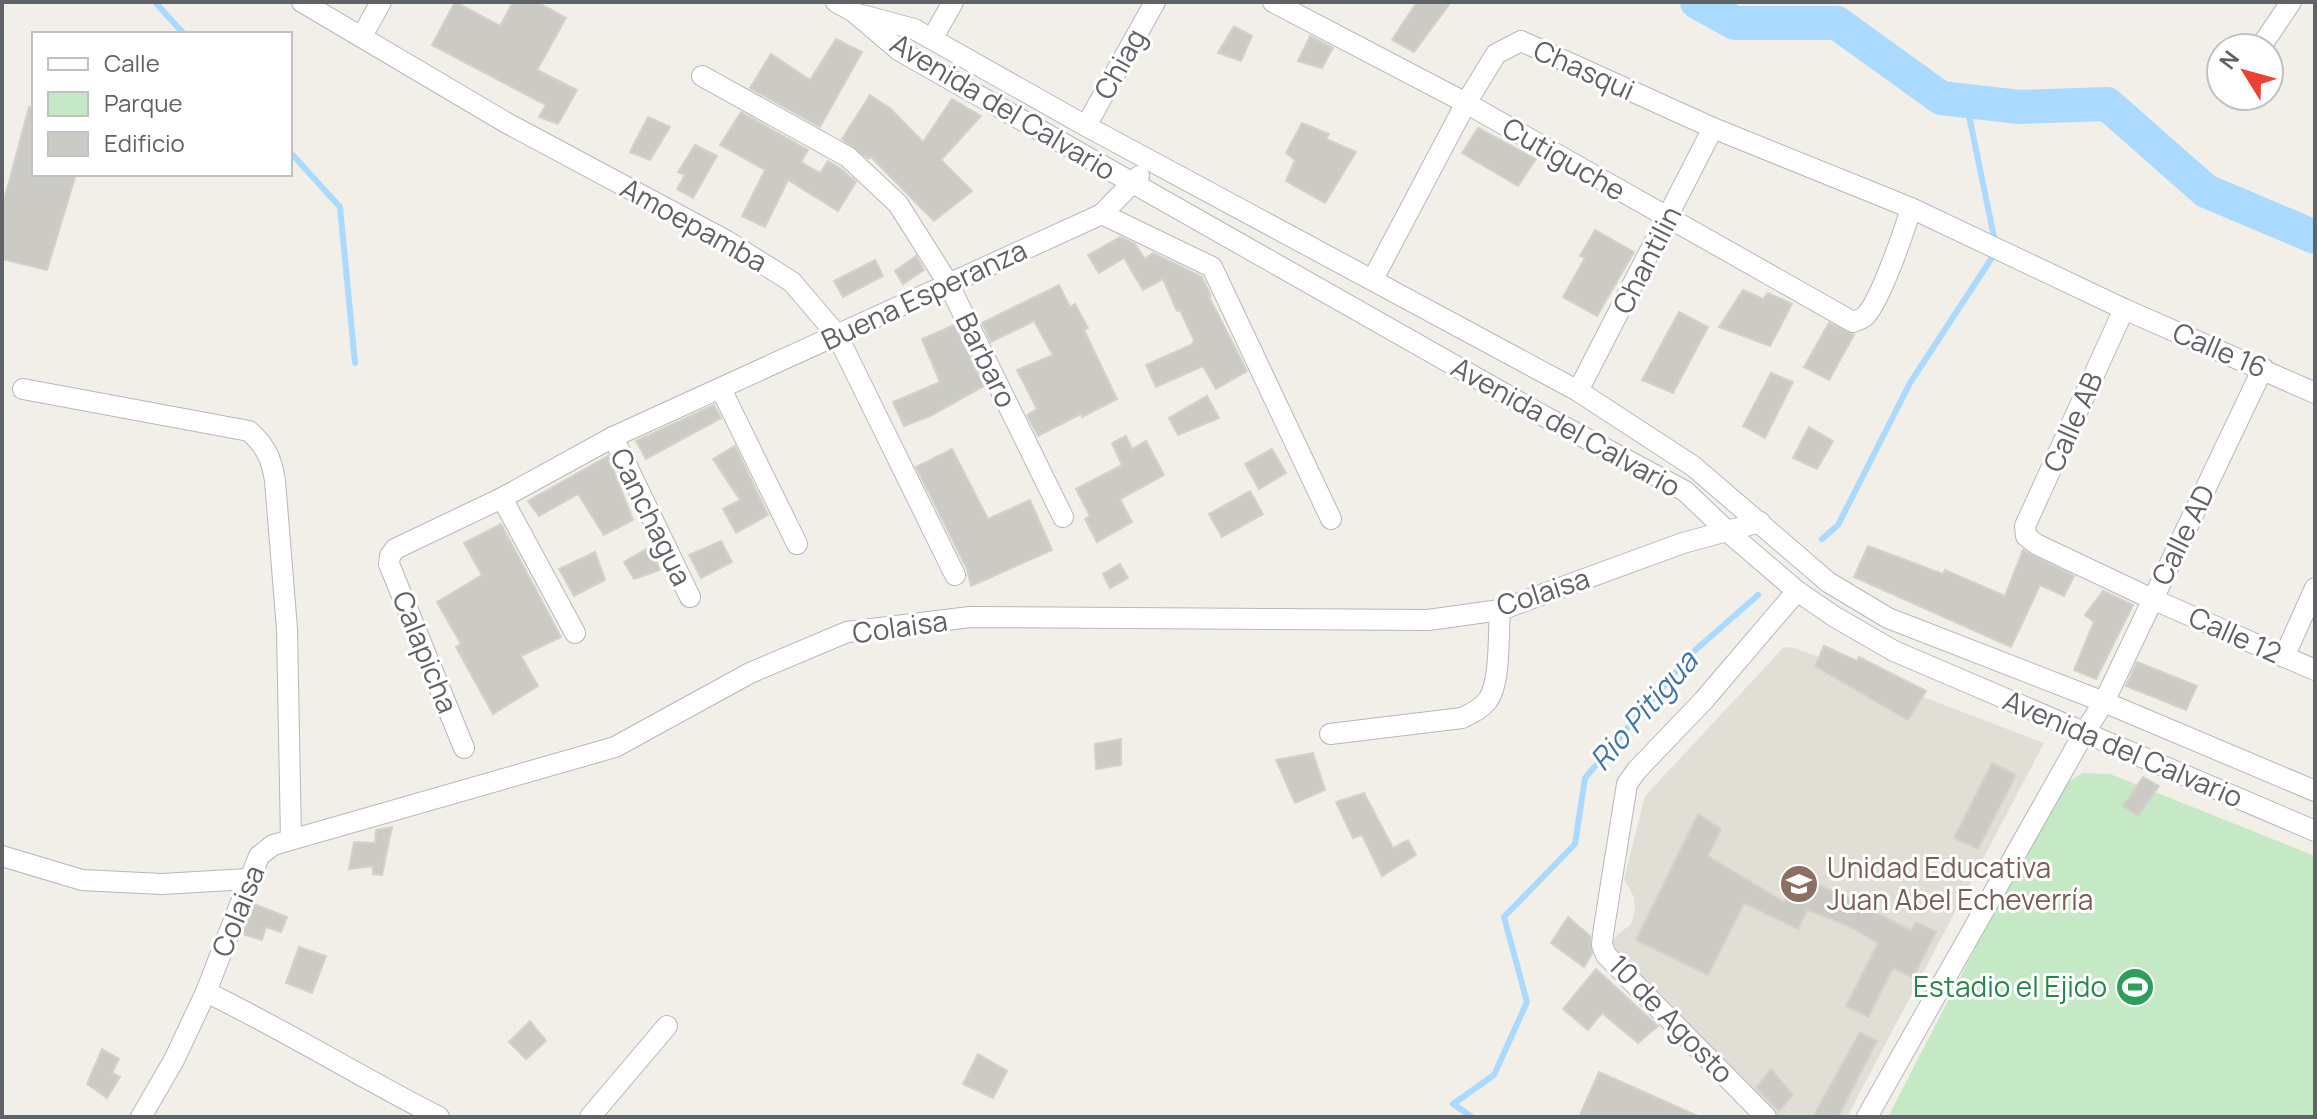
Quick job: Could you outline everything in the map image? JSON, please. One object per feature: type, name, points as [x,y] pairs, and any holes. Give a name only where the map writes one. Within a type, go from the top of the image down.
[{"type":"street","name":"Amoepamba","points":[[302,2],[505,122],[740,249],[792,282],[837,335],[955,575]]},
{"type":"street","points":[[362,36],[381,2]]},
{"type":"street","points":[[836,2],[854,12]]},
{"type":"street","points":[[932,39],[953,2]]},
{"type":"street","name":"Chiag","points":[[1086,126],[1155,2]]},
{"type":"street","name":"Cutiguche","points":[[1273,2],[1466,103],[1853,322],[1864,318],[1874,303],[1903,236],[1911,208]]},
{"type":"street","points":[[2271,32],[2291,2]]},
{"type":"street","name":"Avenida del Calvario","points":[[854,12],[914,29],[1086,126],[1578,391],[1693,466],[1828,582],[1888,618],[2104,702],[2315,791]]},
{"type":"street","name":"Avenida del Calvario","points":[[854,12],[900,51],[1542,415],[1685,491],[1797,591],[1894,651],[2315,831]]},
{"type":"street","name":"Chasqui","points":[[1373,279],[1466,103],[1496,54],[1521,41],[1713,128],[1911,208],[2041,268]]},
{"type":"street","name":"Barbaro","points":[[702,76],[848,157],[898,204],[948,283],[1063,517]]},
{"type":"street","name":"Chantilin","points":[[1578,391],[1713,128]]},
{"type":"street","points":[[1152,161],[1102,214],[1212,267],[1331,519]]},
{"type":"street","name":"Buena Esperanza","points":[[390,556],[395,549],[502,498],[613,437],[1102,214]]},
{"type":"street","name":"Calle 16","points":[[2041,268],[2124,309],[2315,393]]},
{"type":"street","name":"Calle AB","points":[[2026,536],[2025,526],[2124,309]]},
{"type":"street","name":"Calle AD","points":[[1867,1117],[2104,702],[2263,368]]},
{"type":"street","points":[[23,389],[249,431],[261,442],[272,462],[275,481],[286,614],[291,839]]},
{"type":"street","points":[[721,389],[797,544]]},
{"type":"street","name":"Canchagua","points":[[613,437],[690,597]]},
{"type":"street","points":[[502,498],[575,633]]},
{"type":"street","name":"Colaisa","points":[[141,1117],[174,1060],[206,992],[259,856],[273,845],[615,747],[750,673],[847,632],[970,617],[1428,620],[1500,610],[1683,543],[1760,522]]},
{"type":"street","name":"Calle 12","points":[[2026,536],[2036,544],[2152,599],[2315,670]]},
{"type":"street","name":"Calapicha","points":[[390,556],[389,564],[464,748]]},
{"type":"street","points":[[2284,657],[2315,588]]},
{"type":"street","name":"10 de Agosto","points":[[1766,1117],[1606,955],[1602,945],[1627,784],[1797,591]]},
{"type":"street","points":[[1330,734],[1462,718],[1479,710],[1491,697],[1496,675],[1500,610]]},
{"type":"street","points":[[2,856],[82,880],[162,884],[248,879]]},
{"type":"street","points":[[206,992],[439,1117]]},
{"type":"street","points":[[590,1117],[667,1026]]},
{"type":"shaded area","name":"Unidad Educativa Juan Abel Echeverría","points":[[1784,647],[1795,648],[2044,743],[1847,1117],[1778,1117],[1610,945],[1630,925],[1635,913],[1634,897],[1624,879],[1645,796]]},
{"type":"green space","name":"Estadio el Ejido","points":[[2083,773],[2110,774],[2315,856],[2315,1117],[1888,1117],[2045,813],[2062,785]]},
{"type":"building","points":[[455,2],[500,26],[513,2],[537,2],[566,18],[537,70],[577,90],[558,124],[539,117],[546,105],[432,45]]},
{"type":"building","points":[[1417,2],[1451,2],[1414,52],[1392,40]]},
{"type":"building","points":[[1234,26],[1252,36],[1241,61],[1218,53]]},
{"type":"building","points":[[1310,36],[1333,48],[1322,68],[1298,61]]},
{"type":"building","points":[[836,39],[862,52],[820,127],[750,88],[771,54],[810,80]]},
{"type":"building","points":[[870,95],[891,109],[923,142],[952,99],[981,116],[941,160],[972,191],[934,221],[871,157],[869,159],[842,139]]},
{"type":"building","points":[[29,107],[32,108],[32,176],[75,176],[47,270],[2,259],[2,208]]},
{"type":"building","points":[[741,112],[808,150],[801,162],[820,173],[828,161],[856,182],[838,211],[788,180],[765,227],[742,216],[765,170],[720,145]]},
{"type":"building","points":[[648,117],[670,127],[650,160],[630,152]]},
{"type":"building","points":[[1302,123],[1329,134],[1326,139],[1356,152],[1325,203],[1286,181],[1295,160],[1286,153]]},
{"type":"building","points":[[1478,128],[1536,159],[1518,186],[1462,153]]},
{"type":"building","points":[[695,145],[717,156],[693,198],[677,189],[685,175],[678,172]]},
{"type":"building","points":[[1595,230],[1634,252],[1597,316],[1563,297],[1585,258],[1580,256]]},
{"type":"building","points":[[1120,237],[1135,244],[1145,259],[1153,253],[1202,277],[1247,371],[1216,389],[1203,366],[1156,387],[1146,365],[1193,344],[1194,340],[1163,279],[1143,290],[1124,258],[1099,273],[1088,255]]},
{"type":"building","points":[[916,256],[924,270],[903,284],[895,271]]},
{"type":"building","points":[[875,260],[883,276],[843,297],[834,281]]},
{"type":"building","points":[[1059,285],[1070,307],[1075,304],[1088,328],[1084,330],[1117,399],[1038,436],[1027,415],[1037,409],[1017,370],[1053,355],[1034,321],[991,342],[982,323]]},
{"type":"building","points":[[1743,290],[1763,299],[1768,293],[1792,304],[1770,346],[1719,327]]},
{"type":"building","points":[[1679,312],[1708,327],[1673,393],[1642,380]]},
{"type":"building","points":[[1829,323],[1854,335],[1829,380],[1804,367]]},
{"type":"building","points":[[954,325],[984,386],[930,416],[904,426],[893,402],[940,382],[922,339]]},
{"type":"building","points":[[1771,373],[1793,382],[1765,438],[1743,426]]},
{"type":"building","points":[[1207,396],[1219,418],[1178,435],[1169,418]]},
{"type":"building","points":[[714,405],[721,418],[646,459],[636,441]]},
{"type":"building","points":[[1809,427],[1833,441],[1817,469],[1793,458]]},
{"type":"building","points":[[1126,436],[1132,449],[1146,441],[1164,475],[1120,499],[1132,522],[1097,542],[1085,519],[1090,516],[1076,489],[1122,465],[1112,443]]},
{"type":"building","points":[[735,446],[768,515],[736,533],[723,509],[740,500],[713,459]]},
{"type":"building","points":[[952,449],[988,519],[1030,500],[1052,550],[971,586],[967,569],[916,467]]},
{"type":"building","points":[[1272,449],[1286,473],[1259,489],[1245,464]]},
{"type":"building","points":[[608,456],[633,520],[604,535],[578,494],[539,516],[528,501]]},
{"type":"building","points":[[1250,491],[1263,514],[1222,537],[1209,514]]},
{"type":"building","points":[[501,524],[561,637],[521,656],[538,686],[493,714],[456,647],[461,644],[437,602],[482,575],[464,543]]},
{"type":"building","points":[[721,541],[732,562],[701,578],[689,555]]},
{"type":"building","points":[[1868,546],[1943,574],[1945,570],[2005,596],[2023,550],[2074,576],[2064,596],[2040,585],[2011,647],[1854,577]]},
{"type":"building","points":[[650,547],[660,570],[634,579],[624,562]]},
{"type":"building","points":[[595,552],[605,580],[574,596],[559,569]]},
{"type":"building","points":[[1120,564],[1128,578],[1110,588],[1103,574]]},
{"type":"building","points":[[2103,591],[2133,605],[2096,679],[2074,670],[2094,622],[2085,615]]},
{"type":"building","points":[[1824,646],[1857,661],[1859,657],[1926,691],[1908,720],[1815,666]]},
{"type":"building","points":[[2137,662],[2197,686],[2186,710],[2126,686]]},
{"type":"building","points":[[1121,739],[1121,765],[1096,769],[1095,744]]},
{"type":"building","points":[[1313,753],[1325,790],[1295,803],[1276,760]]},
{"type":"building","points":[[1992,763],[2016,775],[1978,849],[1954,838]]},
{"type":"building","points":[[2143,777],[2159,786],[2138,816],[2123,806]]},
{"type":"building","points":[[1364,793],[1393,848],[1408,840],[1416,855],[1382,876],[1362,835],[1353,838],[1336,802]]},
{"type":"building","points":[[1698,814],[1721,829],[1708,856],[1784,902],[1796,876],[1847,897],[1911,931],[1916,922],[1936,932],[1913,978],[1893,968],[1868,1017],[1846,1006],[1878,943],[1849,926],[1807,910],[1798,929],[1744,903],[1708,975],[1636,940]]},
{"type":"building","points":[[392,827],[382,875],[373,874],[373,866],[349,869],[354,842],[375,843],[376,830]]},
{"type":"building","points":[[254,904],[287,917],[281,932],[266,927],[262,940],[243,934]]},
{"type":"building","points":[[1568,917],[1590,936],[1592,954],[1584,967],[1551,943]]},
{"type":"building","points":[[299,947],[326,956],[312,993],[286,983]]},
{"type":"building","points":[[1596,969],[1658,1026],[1638,1043],[1602,1013],[1588,1030],[1563,1009]]},
{"type":"building","points":[[530,1021],[546,1041],[526,1059],[509,1042]]},
{"type":"building","points":[[1860,1032],[1877,1041],[1838,1117],[1813,1117]]},
{"type":"building","points":[[102,1049],[119,1059],[112,1073],[120,1077],[107,1098],[87,1084]]},
{"type":"building","points":[[978,1054],[1007,1071],[993,1098],[963,1084]]},
{"type":"building","points":[[1771,1069],[1793,1095],[1779,1111],[1756,1088]]},
{"type":"building","points":[[1599,1072],[1700,1117],[1579,1117]]},
{"type":"waterway","points":[[155,2],[182,32]]},
{"type":"waterway","points":[[1697,2],[1735,23],[1837,23],[1941,98],[2019,107],[2107,104],[2206,191],[2315,237]]},
{"type":"waterway","name":"Rio Pitigua","points":[[1966,101],[1995,242]]},
{"type":"waterway","points":[[292,154],[340,207],[355,363]]},
{"type":"waterway","name":"Rio Pitigua","points":[[1822,539],[1838,525],[1910,383],[1995,253]]},
{"type":"waterway","name":"Rio Pitigua","points":[[1472,1117],[1453,1104],[1494,1075],[1527,1002],[1504,917],[1575,844],[1585,778],[1692,653],[1758,595]]},
{"type":"place","name":"Unidad Educativa Juan Abel Echeverría","points":[[1799,884]]},
{"type":"place","name":"Estadio el Ejido","points":[[2135,987]]}]
